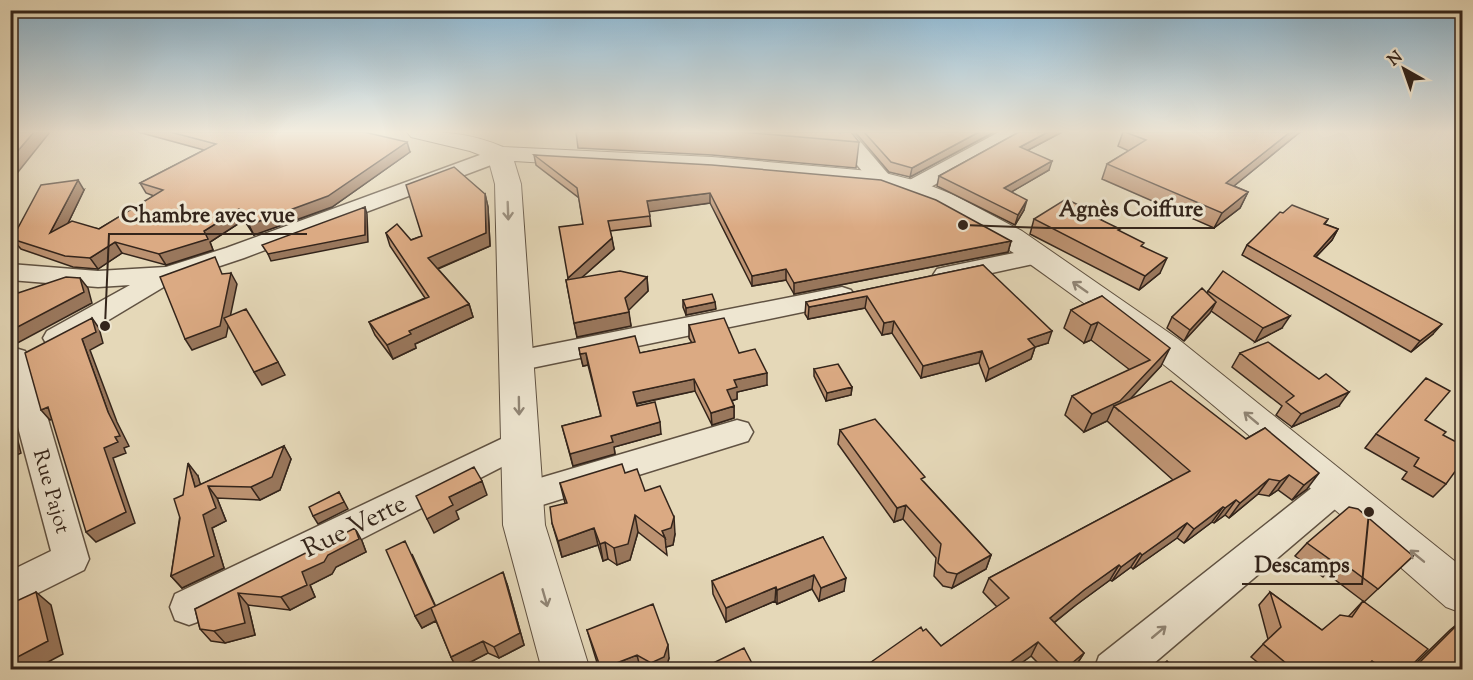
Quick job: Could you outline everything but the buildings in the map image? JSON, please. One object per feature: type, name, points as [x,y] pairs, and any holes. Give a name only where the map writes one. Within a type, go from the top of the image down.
[{"type":"street","points":[[13,359],[60,336],[168,275],[235,253],[473,164]]},
{"type":"street","points":[[502,164],[508,184],[507,211],[518,361],[519,443],[524,525],[566,669]]},
{"type":"street","points":[[692,164],[896,184],[990,224],[1166,347],[1462,593]]},
{"type":"street","points":[[875,164],[896,184]]},
{"type":"street","points":[[896,184],[942,164]]},
{"type":"street","points":[[922,280],[1038,256]]},
{"type":"street","points":[[10,272],[98,279],[168,275]]},
{"type":"street","points":[[518,361],[864,291]]},
{"type":"street","name":"Rue Pajot","points":[[10,590],[71,559],[13,359]]},
{"type":"street","points":[[523,497],[737,432]]},
{"type":"street","name":"Rue Verte","points":[[189,607],[519,443]]},
{"type":"street","points":[[1114,669],[1335,489]]},
{"type":"place","name":"Agnès Coiffure","points":[[963,225]]},
{"type":"place","name":"Chambre avec vue","points":[[105,326]]},
{"type":"place","name":"Descamps","points":[[1369,512]]}]
